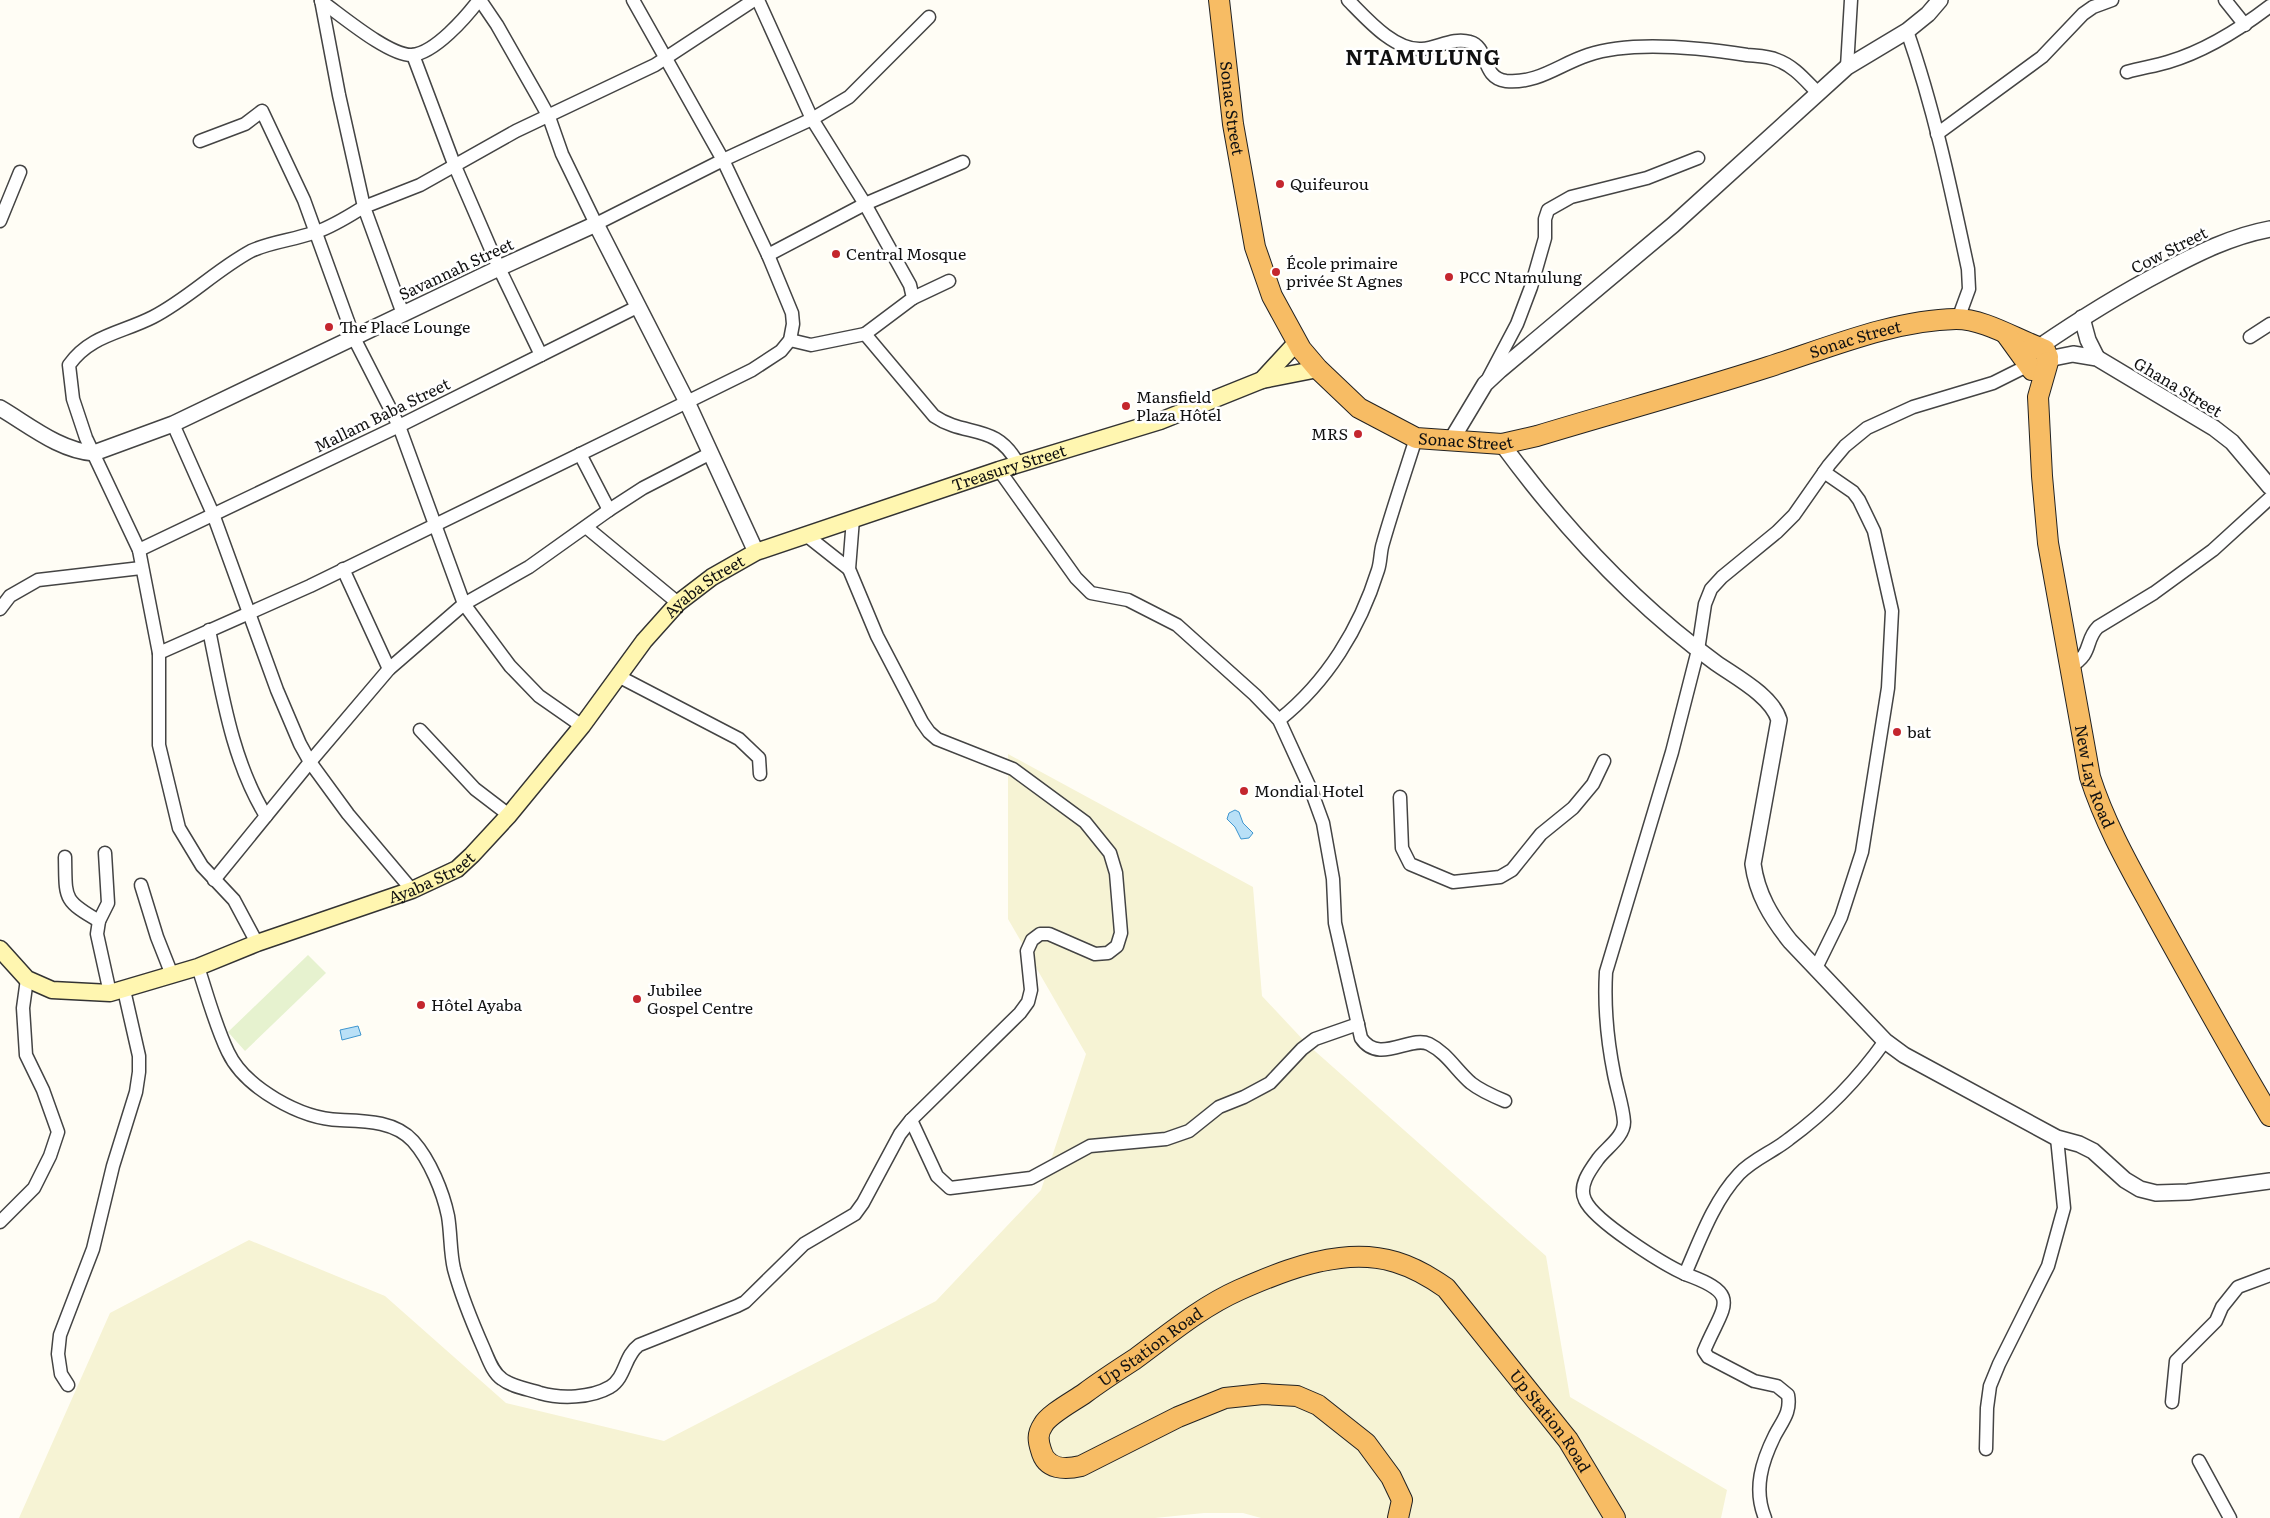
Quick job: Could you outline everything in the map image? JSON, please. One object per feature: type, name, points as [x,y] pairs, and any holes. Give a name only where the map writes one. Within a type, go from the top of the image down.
[{"type":"highway","name":"Sonac Street","points":[[1219,0],[1233,124],[1255,246],[1272,296],[1297,342],[1318,369],[1359,408],[1416,438],[1452,439],[1483,444],[1502,444],[1536,436],[1896,328],[1930,321],[1958,319],[1975,322],[2004,333],[2038,358]]},
{"type":"highway","name":"New Lay Road","points":[[2038,358],[2042,476],[2048,543],[2090,777],[2100,808],[2126,860],[2222,1036],[2270,1116]]},
{"type":"highway","name":"Up Station Road","points":[[1398,1518],[1402,1500],[1392,1477],[1366,1443],[1318,1405],[1297,1396],[1263,1394],[1225,1398],[1178,1417],[1081,1466],[1064,1470],[1052,1465],[1042,1454],[1037,1439],[1043,1424],[1060,1411],[1171,1330],[1238,1291],[1301,1266],[1340,1258],[1379,1256],[1423,1271],[1446,1288],[1568,1440],[1615,1518]]},
{"type":"main road","name":"Treasury Street","points":[[1262,380],[1297,342]]},
{"type":"main road","name":"Treasury Street","points":[[756,552],[998,470],[1160,421],[1262,380],[1318,369]]},
{"type":"main road","name":"Ayaba Street","points":[[0,949],[27,978],[52,990],[117,992],[172,975],[412,890],[457,868],[509,815],[582,726],[644,642],[678,603],[712,576],[756,552]]},
{"type":"street","points":[[321,0],[372,38],[396,52],[413,55],[431,47],[460,24],[480,0],[497,24],[549,117],[562,154],[687,402],[756,552]]},
{"type":"street","points":[[321,0],[339,95],[364,207],[402,314]]},
{"type":"street","points":[[159,653],[270,604],[752,370],[782,351],[790,340],[793,324],[792,313],[768,255],[723,160],[665,60],[633,0]]},
{"type":"street","points":[[258,943],[234,900],[214,880],[189,848],[179,828],[158,745],[159,653],[139,550],[86,438],[73,399],[69,365],[77,353],[89,343],[152,317],[179,302],[238,258],[254,250],[315,233],[364,207],[420,185],[454,164],[516,131],[549,117],[665,60],[754,0]]},
{"type":"street","points":[[758,0],[812,118],[865,204],[910,285],[913,298]]},
{"type":"street","points":[[1348,0],[1379,32],[1410,48],[1422,49],[1447,42],[1470,42],[1477,45],[1491,74],[1504,81],[1536,79],[1587,55],[1604,50],[1620,47],[1671,48],[1717,50],[1776,59],[1796,71],[1818,93]]},
{"type":"street","points":[[1847,67],[1851,0]]},
{"type":"street","points":[[1485,384],[1673,225],[1847,67],[1907,31],[1928,14],[1940,0]]},
{"type":"street","points":[[1937,134],[2042,57],[2088,10],[2112,0]]},
{"type":"street","points":[[2225,0],[2245,25]]},
{"type":"street","points":[[2127,72],[2168,62],[2190,54],[2245,25],[2270,6]]},
{"type":"street","points":[[596,224],[723,160],[812,118],[849,97],[929,17]]},
{"type":"street","points":[[1907,31],[1937,134],[1968,269],[1969,289],[1958,319]]},
{"type":"street","points":[[413,55],[454,164],[499,268],[541,355]]},
{"type":"street","points":[[200,141],[245,124],[262,111],[304,200],[354,338],[399,426],[464,604],[510,666],[539,696],[582,726]]},
{"type":"street","points":[[1452,439],[1485,384],[1517,324],[1531,287],[1545,238],[1545,219],[1548,210],[1571,197],[1647,178],[1698,158]]},
{"type":"street","points":[[768,255],[865,204],[963,162]]},
{"type":"street","points":[[0,221],[20,172]]},
{"type":"street","name":"Savannah Street","points":[[94,453],[173,424],[499,268],[596,224]]},
{"type":"street","name":"Cow Street","points":[[2038,358],[2085,316],[2199,252],[2235,237],[2270,229]]},
{"type":"street","points":[[790,340],[811,345],[864,334],[913,298],[950,281]]},
{"type":"street","name":"Mallam Baba Street","points":[[139,550],[399,426],[639,306]]},
{"type":"street","points":[[2085,316],[2088,340],[2096,358]]},
{"type":"street","points":[[2250,336],[2270,324]]},
{"type":"street","points":[[864,334],[934,416],[946,424],[978,430],[993,437],[1004,444],[1018,464]]},
{"type":"street","name":"Ghana Street","points":[[2038,358],[2073,354],[2096,358],[2220,433],[2248,458],[2270,487]]},
{"type":"street","points":[[1765,1518],[1758,1495],[1758,1481],[1775,1435],[1786,1416],[1789,1404],[1788,1395],[1777,1386],[1754,1381],[1708,1357],[1704,1351],[1722,1311],[1724,1299],[1720,1291],[1711,1284],[1669,1267],[1592,1212],[1584,1199],[1583,1184],[1598,1159],[1617,1139],[1624,1126],[1608,1043],[1605,1013],[1606,972],[1672,752],[1698,650],[1702,618],[1710,589],[1794,515],[1845,446],[1867,428],[1913,407],[1994,383],[2038,358]]},
{"type":"street","points":[[0,408],[59,443],[80,452],[94,453]]},
{"type":"street","points":[[173,424],[213,514],[290,722],[310,762],[348,814],[412,890]]},
{"type":"street","points":[[1279,720],[1298,705],[1322,679],[1346,641],[1367,601],[1379,567],[1382,546],[1416,438]]},
{"type":"street","points":[[1502,444],[1525,476],[1586,548],[1649,610],[1698,650],[1772,704],[1779,720],[1753,864],[1756,883],[1776,924],[1885,1041],[1904,1055],[2057,1138],[2079,1144],[2093,1151],[2125,1180],[2140,1189],[2156,1194],[2188,1192],[2270,1181]]},
{"type":"street","points":[[214,880],[389,669],[464,604],[529,568],[609,510],[643,488],[710,453]]},
{"type":"street","points":[[580,454],[609,510]]},
{"type":"street","points":[[998,470],[1076,578],[1091,593],[1128,600],[1177,625],[1255,695],[1279,720],[1311,790],[1323,822],[1333,879],[1335,923],[1363,1042],[1372,1048],[1388,1050],[1422,1042],[1428,1044],[1454,1063],[1473,1084],[1505,1101]]},
{"type":"street","points":[[1816,968],[1841,917],[1862,852],[1888,688],[1892,611],[1874,531],[1859,500],[1853,492],[1824,472]]},
{"type":"street","points":[[2070,667],[2081,661],[2086,654],[2094,631],[2098,627],[2154,593],[2213,550],[2270,498]]},
{"type":"street","points":[[198,966],[228,1052],[245,1076],[265,1093],[293,1108],[324,1118],[386,1124],[413,1141],[433,1174],[445,1207],[454,1268],[466,1306],[492,1368],[500,1378],[509,1384],[552,1397],[575,1396],[602,1391],[620,1378],[628,1356],[639,1345],[744,1302],[804,1244],[855,1214],[863,1203],[900,1134],[911,1120],[1020,1013],[1028,1002],[1030,990],[1027,951],[1032,940],[1040,934],[1049,934],[1095,954],[1108,953],[1117,946],[1122,933],[1116,872],[1110,853],[1085,822],[1013,769],[946,742],[929,732],[877,636],[849,569],[853,519]]},
{"type":"street","points":[[586,527],[678,603]]},
{"type":"street","points":[[806,535],[849,569]]},
{"type":"street","points":[[0,609],[10,596],[38,580],[141,568]]},
{"type":"street","points":[[343,569],[389,669]]},
{"type":"street","points":[[209,630],[229,719],[246,779],[266,816]]},
{"type":"street","points":[[618,676],[739,739],[759,758],[760,774]]},
{"type":"street","points":[[420,730],[475,789],[509,815]]},
{"type":"street","points":[[1400,797],[1402,848],[1410,864],[1453,882],[1500,877],[1512,870],[1541,834],[1573,808],[1593,784],[1604,761]]},
{"type":"street","points":[[68,1386],[61,1374],[58,1354],[60,1335],[93,1249],[113,1166],[136,1092],[139,1072],[139,1056],[97,934],[99,921],[108,903],[105,853]]},
{"type":"street","points":[[65,857],[66,893],[70,902],[99,921]]},
{"type":"street","points":[[141,885],[157,937],[172,975]]},
{"type":"street","points":[[0,1222],[34,1188],[50,1156],[58,1132],[43,1090],[26,1054],[23,1008],[27,978]]},
{"type":"street","points":[[911,1120],[936,1176],[950,1188],[1020,1180],[1040,1175],[1090,1146],[1166,1139],[1189,1131],[1219,1107],[1244,1097],[1270,1082],[1302,1049],[1316,1038],[1358,1024]]},
{"type":"street","points":[[1685,1274],[1704,1229],[1722,1195],[1740,1173],[1804,1128],[1864,1071],[1885,1041]]},
{"type":"street","points":[[1986,1449],[1987,1408],[1990,1386],[2048,1266],[2062,1216],[2063,1189],[2057,1138]]},
{"type":"street","points":[[2172,1402],[2176,1361],[2216,1321],[2222,1307],[2238,1287],[2270,1275]]},
{"type":"street","points":[[2199,1462],[2230,1518]]},
{"type":"shaded area","points":[[1008,754],[1253,887],[1262,996],[1307,1044],[1546,1256],[1570,1397],[1727,1490],[1721,1518],[1261,1518],[1243,1513],[1204,1513],[1155,1518],[19,1518],[110,1313],[249,1240],[385,1296],[506,1403],[664,1441],[936,1301],[1041,1190],[1086,1054],[1008,919]]},
{"type":"green space","points":[[308,955],[326,973],[245,1051],[228,1032]]},
{"type":"water","points":[[1235,810],[1239,812],[1243,823],[1253,833],[1249,838],[1241,839],[1235,827],[1227,819],[1229,813]]},
{"type":"water","points":[[358,1026],[361,1035],[342,1040],[340,1030]]},
{"type":"place","name":"Quifeurou","points":[[1280,184]]},
{"type":"place","name":"Central Mosque","points":[[836,254]]},
{"type":"place","name":"École primaire privée St Agnes","points":[[1276,272]]},
{"type":"place","name":"PCC Ntamulung","points":[[1449,277]]},
{"type":"place","name":"The Place Lounge","points":[[329,327]]},
{"type":"place","name":"Mansfield Plaza Hôtel","points":[[1126,406]]},
{"type":"place","name":"MRS","points":[[1358,434]]},
{"type":"place","name":"bat","points":[[1897,732]]},
{"type":"place","name":"Mondial Hotel","points":[[1244,791]]},
{"type":"place","name":"Jubilee Gospel Centre","points":[[637,999]]},
{"type":"place","name":"Hôtel Ayaba","points":[[421,1005]]},
{"type":"district","name":"NTAMULUNG","points":[[1423,58]]}]
